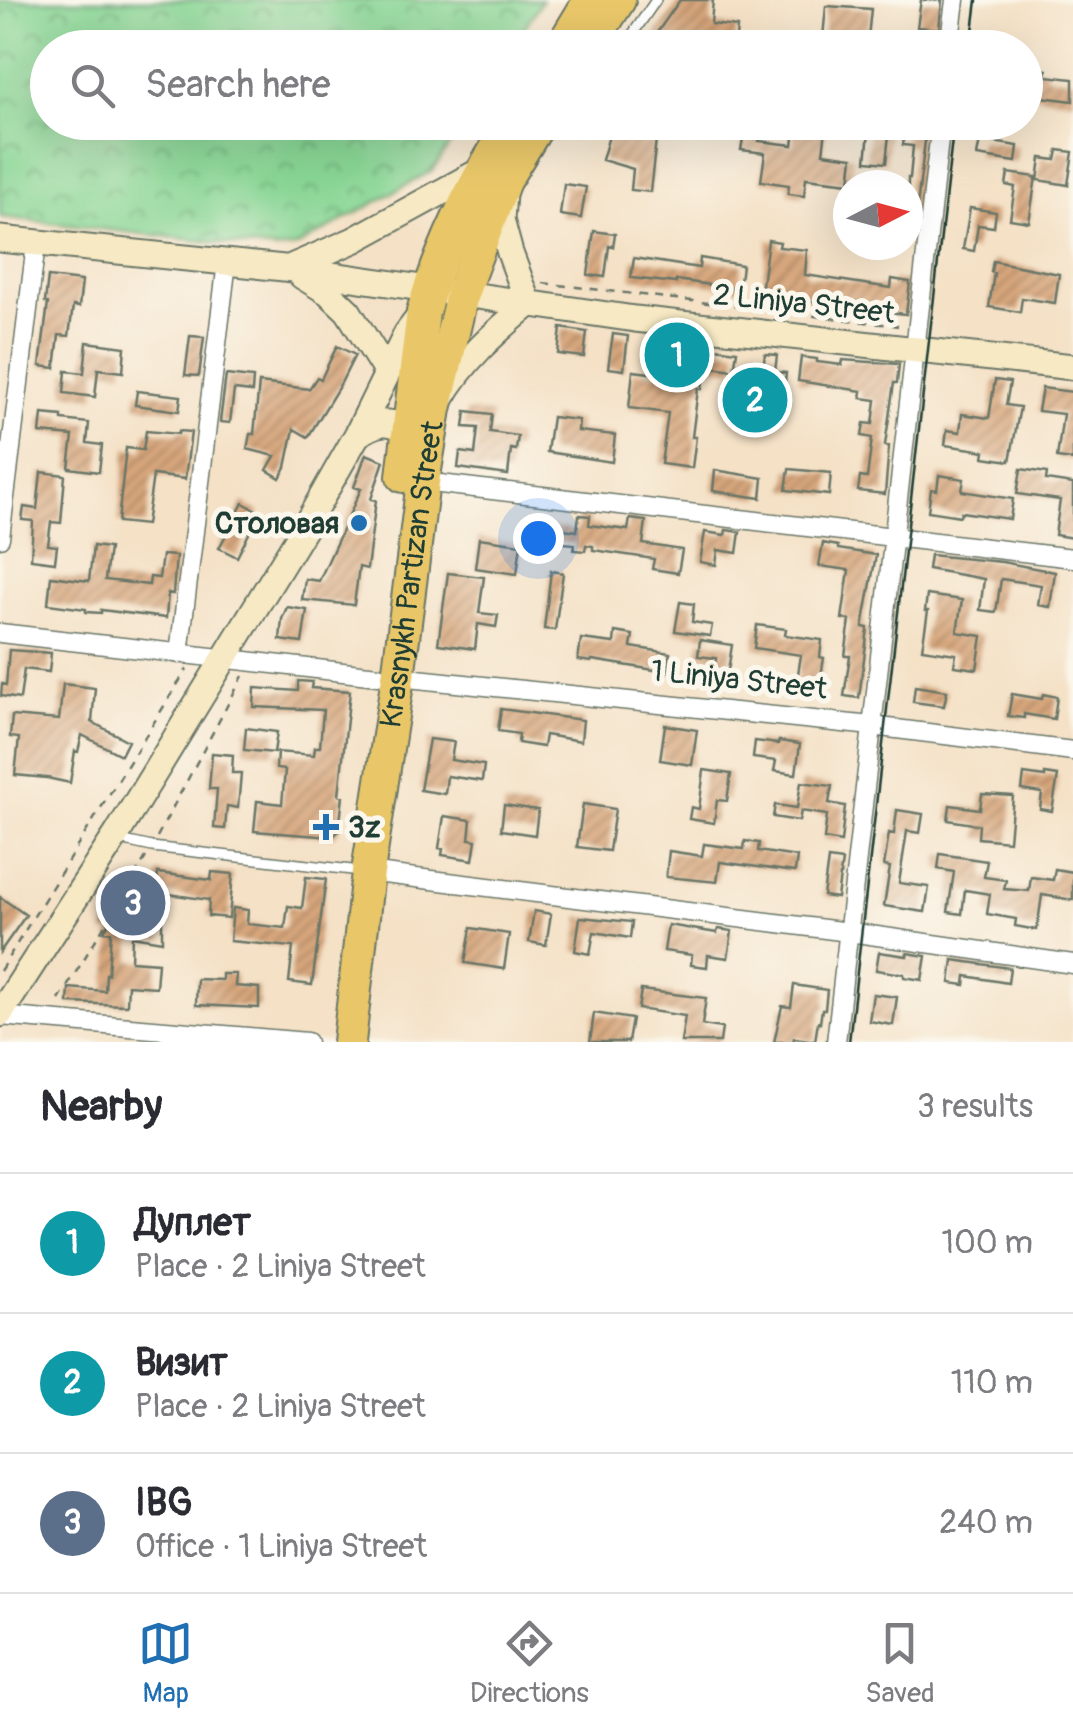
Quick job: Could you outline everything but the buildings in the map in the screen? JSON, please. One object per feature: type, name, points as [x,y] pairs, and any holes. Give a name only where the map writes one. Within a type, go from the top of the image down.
[{"type":"highway","points":[[572,30],[590,0]]},
{"type":"highway","points":[[600,30],[619,0]]},
{"type":"highway","name":"Krasnykh Partizan Street","points":[[333,1042],[388,677],[435,409],[462,294],[506,140]]},
{"type":"highway","name":"Krasnykh Partizan Street","points":[[388,677],[408,433],[426,301],[452,230],[524,140]]},
{"type":"highway","name":"Krasnykh Partizan Street","points":[[349,1042],[360,871]]},
{"type":"street","points":[[952,30],[955,0]]},
{"type":"street","points":[[836,1042],[939,140]]},
{"type":"street","points":[[289,268],[493,176],[510,253],[531,293],[450,382],[435,409]]},
{"type":"street","name":"2 Liniya Street","points":[[0,239],[289,268],[426,301],[462,294],[531,293],[635,318],[916,339],[1073,368]]},
{"type":"street","points":[[0,538],[36,244]]},
{"type":"street","points":[[187,654],[227,262]]},
{"type":"street","points":[[289,268],[328,292],[348,311],[387,373]]},
{"type":"street","points":[[307,1042],[0,1015],[117,834],[238,660],[426,301]]},
{"type":"street","points":[[357,435],[373,424],[385,422],[408,433]]},
{"type":"street","points":[[423,482],[1073,558]]},
{"type":"street","name":"1 Liniya Street","points":[[0,633],[1073,751]]},
{"type":"street","points":[[360,871],[1073,964]]},
{"type":"lane","points":[[635,30],[656,0]]},
{"type":"lane","points":[[117,834],[129,842],[152,847],[360,871]]},
{"type":"path","points":[[531,293],[916,339]]},
{"type":"path","points":[[0,971],[187,654]]},
{"type":"path","points":[[59,1000],[152,847],[238,660]]},
{"type":"green space","points":[[0,0],[542,0],[523,30],[30,30],[30,140],[453,140],[433,170],[296,247],[276,250],[0,217]]},
{"type":"tram line","points":[[973,30],[977,0]]},
{"type":"tram line","points":[[849,1042],[952,140]]},
{"type":"place","name":"Дуплет","points":[[677,355]]},
{"type":"place","name":"Визит","points":[[755,400]]},
{"type":"place","name":"Столовая","points":[[359,523]]},
{"type":"place","name":"3z","points":[[326,827]]},
{"type":"place","name":"IBG","points":[[133,903]]}]
